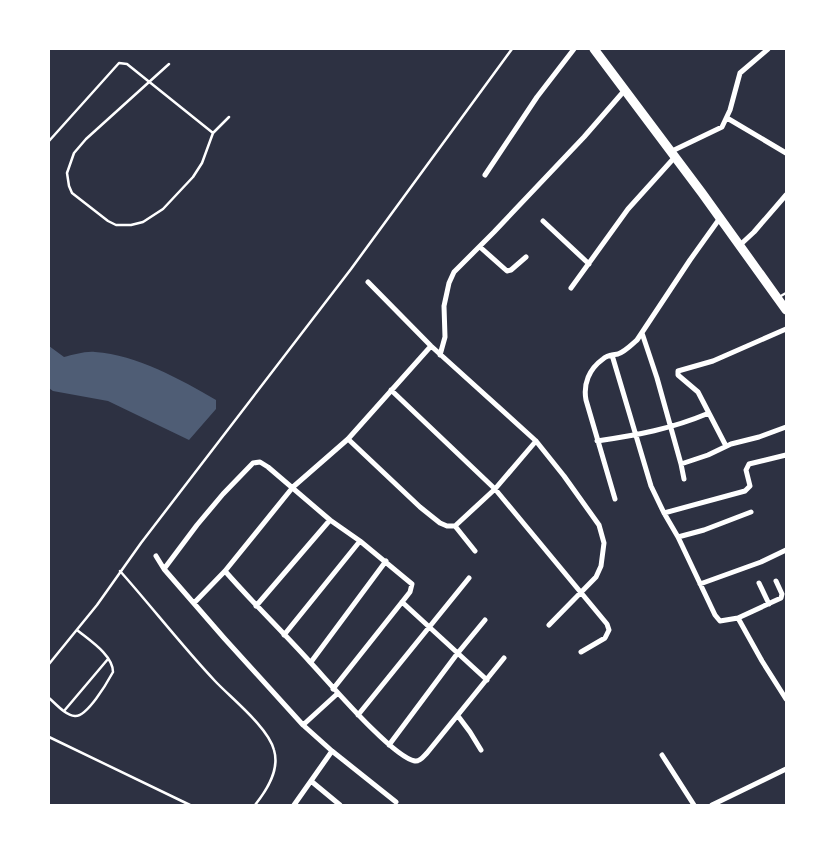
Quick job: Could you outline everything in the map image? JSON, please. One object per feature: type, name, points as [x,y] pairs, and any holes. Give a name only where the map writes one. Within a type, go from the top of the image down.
[{"type":"highway","points":[[594,49],[786,310]]},
{"type":"street","points":[[485,175],[537,97],[574,49]]},
{"type":"street","points":[[571,288],[628,209],[672,155],[720,129],[727,118],[740,73],[768,49]]},
{"type":"street","points":[[440,355],[444,336],[444,306],[450,280],[454,272],[584,137],[624,91]]},
{"type":"street","points":[[727,118],[786,153]]},
{"type":"street","points":[[740,245],[754,232],[786,195]]},
{"type":"street","points":[[615,499],[597,441],[585,388],[589,375],[604,358],[626,350],[642,333],[720,218]]},
{"type":"street","points":[[543,221],[588,264]]},
{"type":"street","points":[[480,247],[507,271],[511,270],[526,257]]},
{"type":"street","points":[[368,282],[440,355],[536,441],[592,513],[599,525],[603,537],[603,550],[598,573],[594,580],[549,625]]},
{"type":"street","points":[[726,446],[698,392],[678,375],[678,371],[713,361],[786,329]]},
{"type":"street","points":[[642,333],[681,464],[684,480]]},
{"type":"street","points":[[194,603],[293,487],[348,439],[431,346]]},
{"type":"street","points":[[612,355],[651,486],[718,620],[738,618],[782,596],[776,581]]},
{"type":"street","points":[[391,390],[494,489],[604,620],[609,630],[605,638],[581,652]]},
{"type":"street","points":[[597,441],[670,428],[709,413]]},
{"type":"street","points":[[681,464],[708,455],[726,446],[786,427]]},
{"type":"street","points":[[348,439],[420,506],[440,523],[447,526],[455,526],[494,489],[536,441]]},
{"type":"street","points":[[664,513],[745,491],[750,486],[746,470],[749,464],[786,456]]},
{"type":"street","points":[[164,569],[223,494],[257,461],[263,463],[330,520],[360,541],[412,584],[411,591],[335,691],[303,725]]},
{"type":"street","points":[[678,537],[704,530],[751,512]]},
{"type":"street","points":[[256,606],[330,520]]},
{"type":"street","points":[[455,526],[475,551]]},
{"type":"street","points":[[284,635],[360,541]]},
{"type":"street","points":[[700,584],[761,562],[786,550]]},
{"type":"street","points":[[156,556],[164,569],[224,638],[303,725],[332,751],[396,802]]},
{"type":"street","points":[[310,662],[386,562]]},
{"type":"street","points":[[224,570],[358,714],[389,744],[416,761],[419,760],[458,716],[504,658]]},
{"type":"street","points":[[358,714],[469,578]]},
{"type":"street","points":[[759,583],[769,604]]},
{"type":"street","points":[[402,602],[487,680]]},
{"type":"street","points":[[738,618],[786,699]]},
{"type":"street","points":[[389,744],[485,620]]},
{"type":"street","points":[[458,716],[482,750]]},
{"type":"street","points":[[294,805],[332,751]]},
{"type":"street","points":[[662,755],[694,805]]},
{"type":"street","points":[[712,805],[786,769]]},
{"type":"street","points":[[311,781],[340,805]]},
{"type":"lane","points":[[49,664],[97,605],[120,570],[345,277],[512,49]]},
{"type":"lane","points":[[49,141],[119,63],[127,64],[148,83],[213,133]]},
{"type":"lane","points":[[169,64],[86,139],[74,153],[67,178],[72,193],[116,225],[122,226],[143,222],[163,209],[193,177],[202,163],[213,133],[229,117]]},
{"type":"lane","points":[[778,298],[786,293]]},
{"type":"lane","points":[[120,570],[214,680],[250,716],[268,738],[274,751],[274,770],[268,787],[255,805]]},
{"type":"lane","points":[[49,698],[64,711],[78,716],[93,703],[113,672],[108,659],[102,651],[77,630]]},
{"type":"lane","points":[[64,711],[108,659]]},
{"type":"lane","points":[[49,738],[190,805]]},
{"type":"water","points":[[49,346],[64,357],[95,352],[111,354],[158,369],[216,400],[216,409],[189,440],[108,401],[53,391],[49,388]]}]
